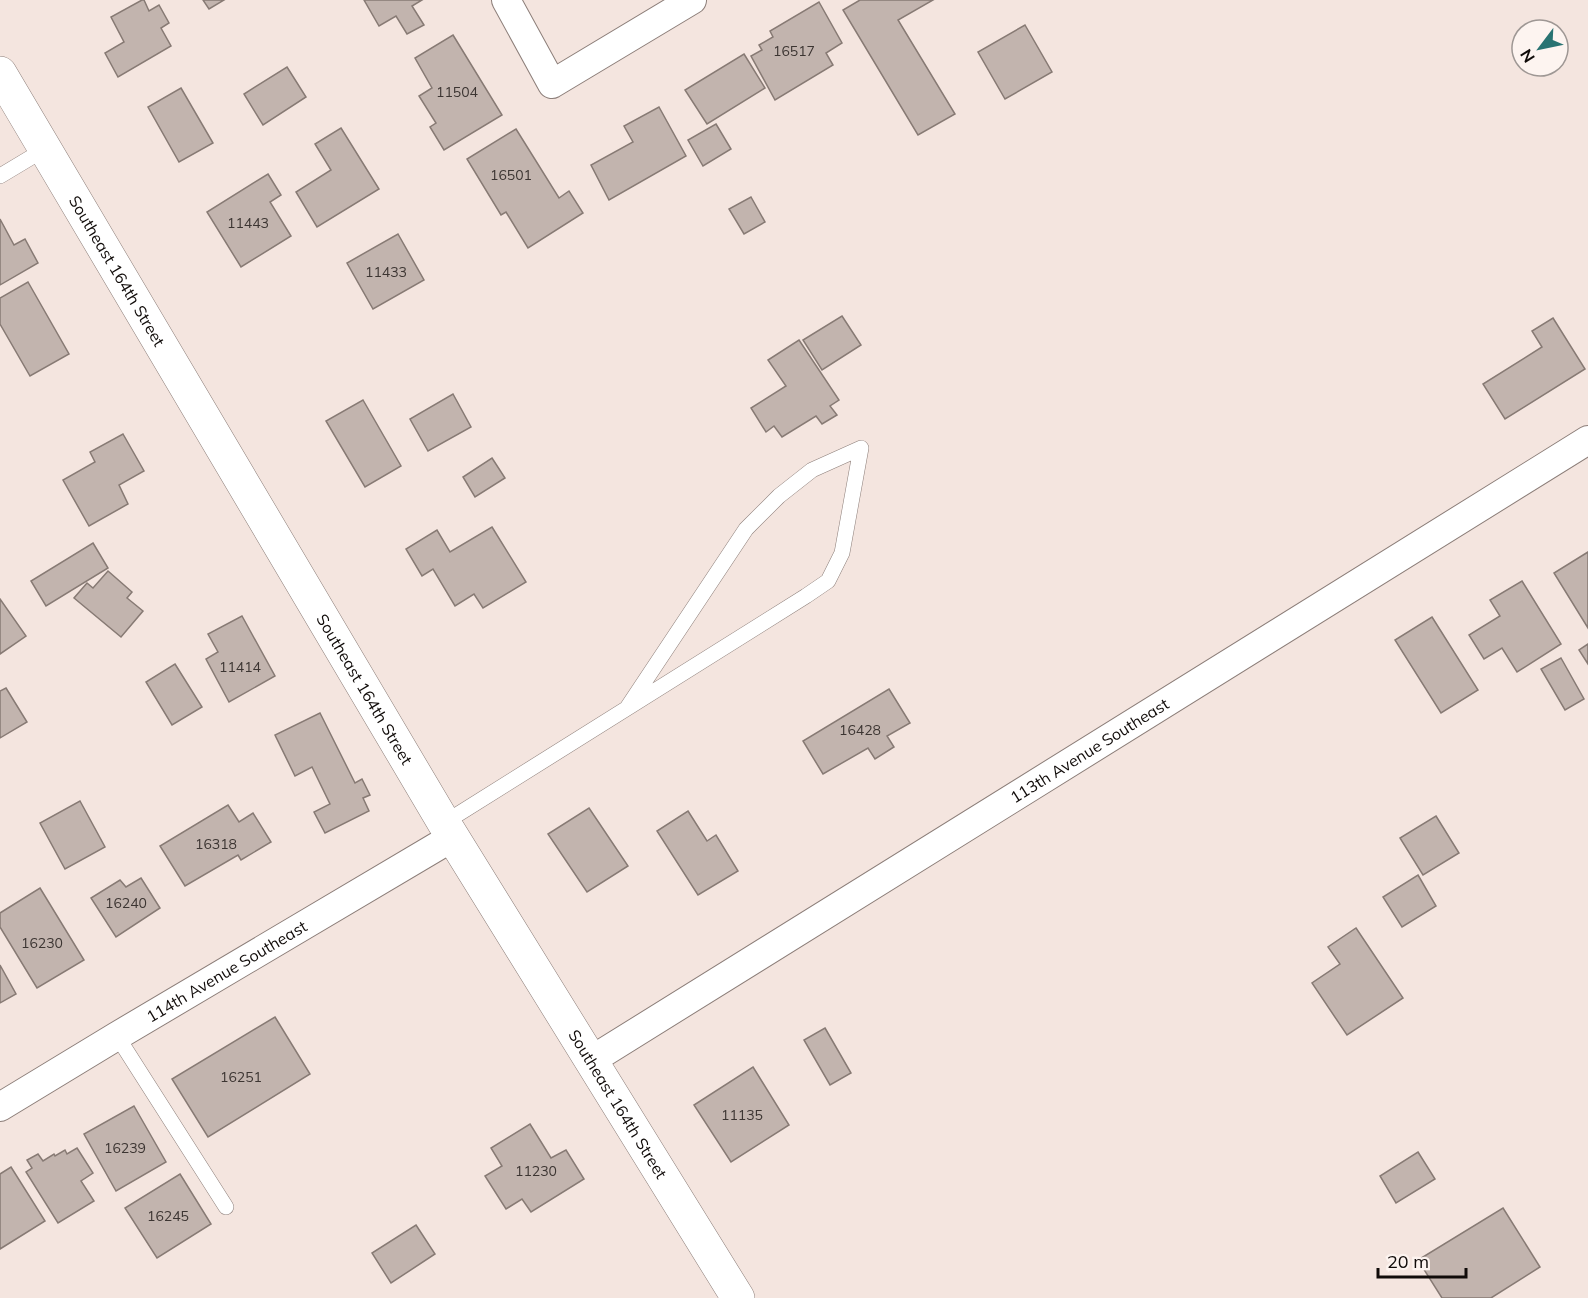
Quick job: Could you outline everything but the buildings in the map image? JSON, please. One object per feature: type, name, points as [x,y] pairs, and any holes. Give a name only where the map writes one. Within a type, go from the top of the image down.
[{"type":"street","points":[[507,0],[552,84],[692,0]]},
{"type":"street","name":"Southeast 164th Street","points":[[0,73],[448,830],[738,1298]]},
{"type":"street","name":"113th Avenue Southeast","points":[[590,1061],[1588,440]]},
{"type":"street","name":"114th Avenue Southeast","points":[[0,1107],[448,830]]},
{"type":"lane","points":[[0,176],[45,149]]},
{"type":"lane","points":[[448,830],[627,708],[828,581],[842,553],[861,448],[812,470],[780,496],[746,529],[627,708]]},
{"type":"lane","points":[[117,1036],[226,1207]]}]
